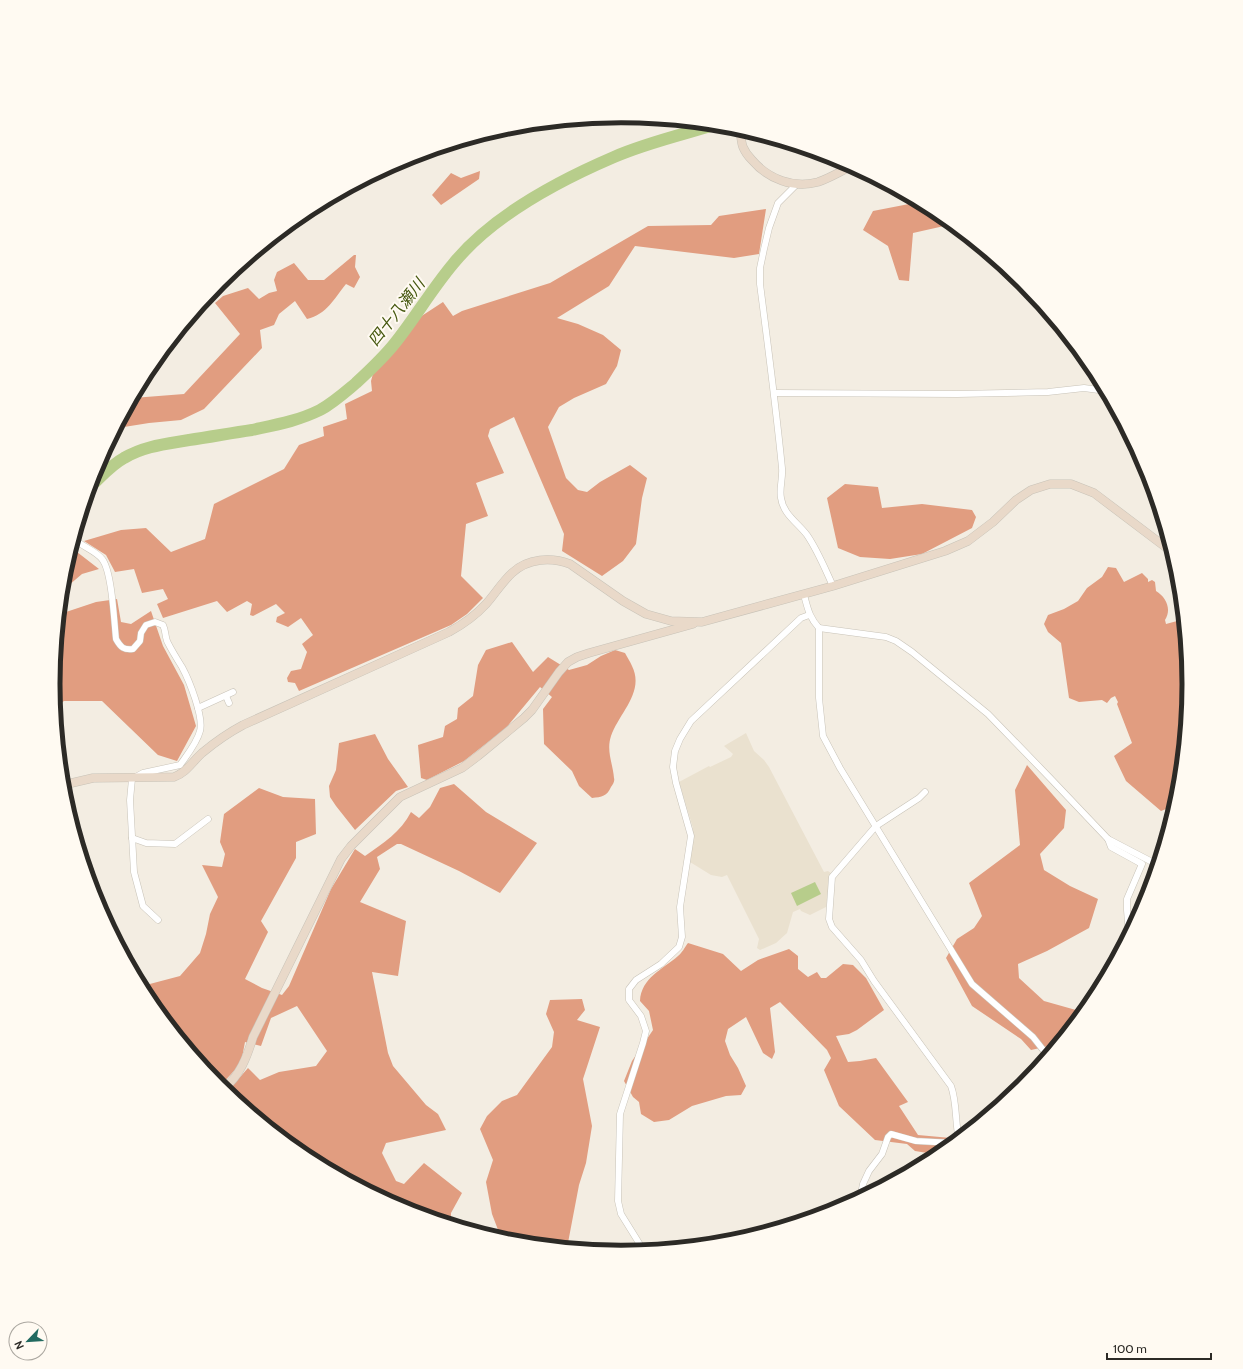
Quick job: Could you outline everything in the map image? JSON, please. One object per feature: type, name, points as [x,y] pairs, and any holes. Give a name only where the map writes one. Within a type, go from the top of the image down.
[{"type":"street","points":[[741,136],[743,148],[757,167],[769,176],[781,181],[797,184],[818,182],[844,170]]},
{"type":"street","points":[[797,184],[778,203],[769,228],[760,268],[760,284],[782,470],[781,498],[787,513],[806,534],[823,563],[833,586]]},
{"type":"street","points":[[774,393],[957,394],[1048,392],[1084,388],[1099,390]]},
{"type":"street","points":[[228,1086],[232,1083],[240,1071],[253,1037],[341,859],[351,846],[400,798],[462,768],[524,718],[532,710],[568,662],[589,653],[804,595],[945,552],[968,541],[993,522],[1016,500],[1031,490],[1050,484],[1071,484],[1094,493],[1166,547]]},
{"type":"street","points":[[78,543],[103,559],[109,578],[116,639],[120,646],[125,650],[133,649],[140,642],[141,633],[146,624],[155,622],[163,626],[167,641],[183,668],[198,708],[201,721],[200,731],[191,749],[180,765],[143,773],[132,779]]},
{"type":"street","points":[[69,784],[93,778],[132,779],[174,778],[179,776],[201,754],[230,732],[243,725],[449,632],[463,624],[486,604],[514,572],[530,562],[548,559],[560,560],[570,564],[623,601],[646,614],[671,621],[702,622]]},
{"type":"street","points":[[804,595],[809,615],[819,628],[886,638],[896,641],[912,652],[988,714],[1108,839],[1112,847],[1142,864],[1127,899],[1128,926]]},
{"type":"street","points":[[641,1245],[621,1214],[618,1201],[620,1114],[646,1031],[641,1016],[629,1000],[629,989],[636,980],[661,964],[679,947],[682,937],[680,907],[691,836],[676,783],[673,767],[675,751],[680,739],[691,721],[801,618],[809,615]]},
{"type":"street","points":[[819,628],[819,698],[823,736],[840,768],[972,984],[1033,1037],[1046,1053]]},
{"type":"street","points":[[198,708],[233,692]]},
{"type":"street","points":[[226,696],[229,703]]},
{"type":"street","points":[[132,779],[130,800],[134,872],[142,906],[158,920]]},
{"type":"street","points":[[925,792],[919,798],[876,826],[832,877],[829,919],[832,927],[861,960],[874,981],[951,1086],[954,1094],[958,1133]]},
{"type":"street","points":[[132,838],[146,843],[175,844],[208,819]]},
{"type":"street","points":[[1108,839],[1154,863]]},
{"type":"street","points":[[861,1192],[869,1171],[882,1154],[888,1137],[892,1134],[916,1141],[945,1143]]},
{"type":"shaded area","points":[[480,171],[479,179],[441,205],[432,195],[451,173],[461,178]]},
{"type":"shaded area","points":[[911,203],[944,226],[913,233],[909,281],[899,280],[888,246],[863,230],[873,211]]},
{"type":"shaded area","points":[[766,209],[759,254],[734,258],[635,246],[609,286],[557,318],[578,324],[603,335],[621,350],[617,366],[606,384],[574,398],[559,407],[548,427],[566,478],[578,490],[587,492],[600,482],[630,465],[647,478],[642,498],[636,544],[623,561],[602,576],[562,551],[564,534],[514,417],[490,429],[488,436],[504,473],[476,483],[488,516],[466,524],[461,576],[483,598],[467,614],[451,625],[299,691],[295,683],[288,682],[287,678],[291,671],[301,669],[307,652],[302,644],[313,635],[301,618],[288,627],[276,622],[277,617],[285,613],[276,604],[253,616],[250,615],[252,604],[247,601],[227,612],[217,601],[163,618],[157,604],[168,599],[163,589],[142,593],[134,569],[115,572],[106,555],[84,541],[121,530],[146,528],[171,552],[205,539],[214,504],[284,469],[299,445],[324,436],[323,427],[347,419],[345,404],[372,391],[371,381],[374,370],[390,356],[417,319],[443,302],[453,316],[462,311],[550,283],[648,226],[711,225],[719,216]]},
{"type":"shaded area","points":[[354,255],[356,255],[355,267],[360,277],[354,288],[346,284],[325,310],[314,317],[307,319],[295,301],[279,314],[274,325],[260,330],[262,348],[204,409],[181,420],[149,423],[122,428],[139,398],[184,394],[240,334],[215,303],[223,296],[248,288],[259,299],[269,293],[277,291],[274,280],[277,272],[294,263],[308,280],[324,280]]},
{"type":"shaded area","points":[[845,484],[878,487],[882,508],[922,504],[972,510],[976,517],[972,528],[922,554],[890,559],[860,557],[838,548],[827,498]]},
{"type":"shaded area","points":[[76,552],[99,569],[82,574],[69,585],[71,575]]},
{"type":"shaded area","points":[[1108,567],[1116,568],[1124,582],[1142,573],[1148,579],[1148,582],[1152,580],[1155,582],[1156,591],[1163,597],[1167,604],[1168,612],[1165,620],[1166,624],[1179,619],[1182,648],[1182,721],[1178,758],[1169,808],[1161,811],[1126,781],[1114,756],[1132,743],[1115,696],[1107,703],[1102,700],[1079,702],[1069,698],[1061,643],[1048,632],[1044,624],[1048,615],[1064,609],[1078,601],[1087,588],[1102,577]]},
{"type":"shaded area","points":[[117,599],[121,622],[131,624],[151,611],[163,646],[184,685],[196,726],[177,761],[158,755],[102,701],[64,701],[61,703],[61,648],[65,612],[96,602]]},
{"type":"shaded area","points":[[512,642],[533,672],[548,657],[569,670],[587,665],[601,656],[615,650],[625,653],[635,676],[635,685],[633,694],[611,736],[609,752],[614,780],[608,792],[604,796],[592,798],[579,786],[572,771],[544,744],[543,709],[552,697],[540,687],[506,728],[464,761],[427,780],[421,778],[418,745],[443,737],[445,726],[457,719],[458,708],[473,696],[478,665],[486,650]]},
{"type":"shaded area","points":[[746,733],[754,751],[769,767],[824,872],[828,871],[832,874],[830,876],[826,907],[810,915],[801,911],[800,909],[793,912],[787,933],[776,943],[760,950],[757,948],[759,939],[727,875],[722,877],[711,875],[690,862],[693,842],[693,828],[679,782],[709,766],[710,767],[731,757],[733,754],[724,746]]},
{"type":"shaded area","points":[[375,734],[388,759],[408,787],[396,791],[355,830],[330,797],[329,786],[336,770],[339,743]]},
{"type":"shaded area","points":[[1027,765],[1066,810],[1064,828],[1040,854],[1044,870],[1070,886],[1098,899],[1089,928],[1047,951],[1018,964],[1019,978],[1044,1001],[1078,1011],[1050,1048],[1049,1046],[1031,1050],[1021,1039],[972,1006],[946,958],[957,939],[974,928],[982,916],[969,883],[1020,845],[1015,790]]},
{"type":"shaded area","points":[[454,784],[486,812],[537,843],[500,893],[459,871],[401,844],[397,844],[377,857],[380,869],[360,902],[406,921],[398,976],[372,972],[388,1053],[393,1066],[426,1105],[438,1114],[446,1130],[386,1143],[382,1153],[396,1181],[404,1184],[424,1163],[462,1193],[451,1213],[451,1219],[407,1203],[373,1188],[341,1171],[280,1130],[251,1107],[230,1088],[248,1068],[260,1080],[279,1072],[316,1066],[327,1051],[297,1006],[271,1018],[261,1046],[245,1042],[241,1063],[224,1082],[199,1055],[176,1026],[148,985],[180,976],[200,953],[210,914],[218,897],[202,865],[222,867],[225,854],[220,842],[224,814],[259,788],[283,797],[315,799],[316,834],[296,842],[296,858],[261,921],[268,932],[245,979],[262,988],[282,995],[289,986],[331,889],[355,849],[365,856],[385,842],[397,831],[411,812],[419,818],[430,807],[440,788]]},
{"type":"shaded area","points":[[815,882],[821,894],[797,906],[791,893]]},
{"type":"shaded area","points":[[688,943],[723,954],[741,971],[758,960],[789,949],[798,956],[798,969],[808,977],[817,972],[821,978],[826,978],[843,964],[853,965],[866,978],[884,1010],[857,1030],[849,1034],[836,1036],[848,1062],[876,1058],[908,1102],[899,1106],[918,1135],[951,1138],[955,1136],[929,1153],[915,1151],[907,1144],[875,1140],[839,1106],[824,1070],[831,1058],[827,1050],[780,1002],[770,1008],[775,1052],[772,1059],[763,1053],[746,1017],[728,1029],[725,1041],[730,1055],[746,1086],[741,1095],[726,1096],[692,1106],[669,1120],[654,1122],[641,1114],[639,1102],[633,1097],[624,1081],[632,1061],[653,1030],[649,1011],[640,1001],[641,993],[644,986],[654,975],[682,952]]},
{"type":"shaded area","points":[[582,999],[585,1010],[577,1020],[600,1027],[583,1079],[592,1126],[586,1163],[579,1185],[568,1243],[499,1232],[492,1214],[486,1182],[493,1160],[480,1129],[487,1116],[502,1101],[517,1095],[552,1047],[554,1032],[546,1014],[550,1000]]},
{"type":"waterway","name":"四十八瀬川","points":[[101,476],[124,458],[147,448],[252,430],[295,420],[320,410],[338,398],[356,383],[381,359],[391,348],[453,264],[486,231],[506,216],[548,189],[614,157],[651,143],[700,129]]}]
